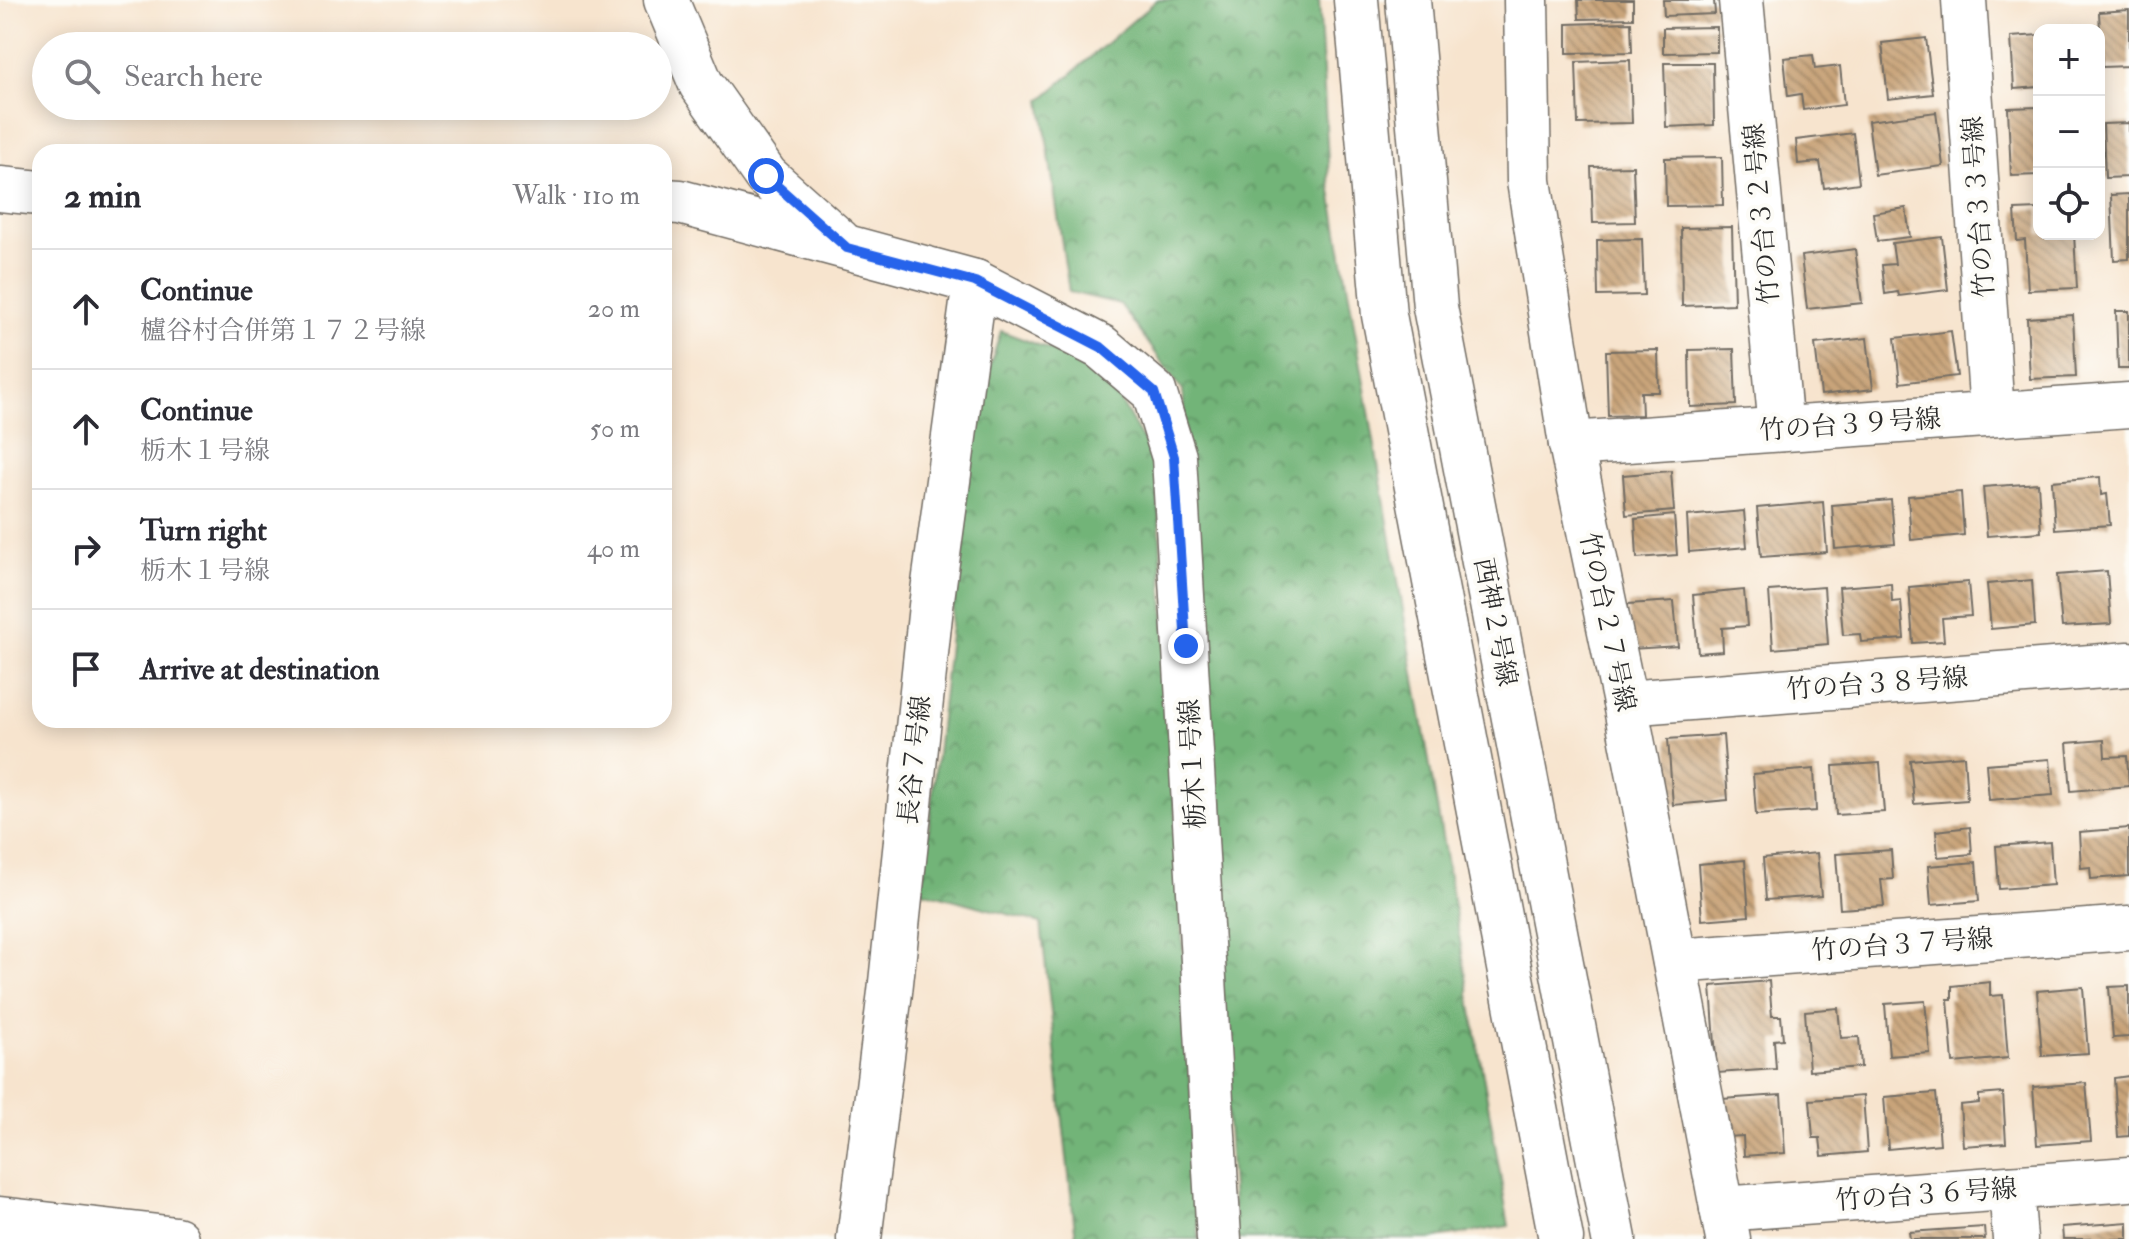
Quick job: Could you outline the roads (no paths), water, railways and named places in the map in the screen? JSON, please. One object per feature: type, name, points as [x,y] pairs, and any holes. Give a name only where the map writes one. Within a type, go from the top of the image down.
[{"type":"street","points":[[666,0],[701,84],[766,176],[847,248]]},
{"type":"street","name":"西神２号線","points":[[1356,0],[1384,315],[1561,1239]]},
{"type":"street","name":"西神２号線","points":[[1408,0],[1435,307],[1614,1239]]},
{"type":"street","name":"竹の台２７号線","points":[[1526,0],[1529,181],[1571,444],[1625,703],[1725,1224]]},
{"type":"street","name":"竹の台３２号線","points":[[1741,0],[1781,429]]},
{"type":"street","name":"竹の台３３号線","points":[[1964,0],[1992,414]]},
{"type":"street","points":[[0,189],[32,192]]},
{"type":"street","name":"栃木１号線","points":[[672,202],[975,282],[1101,347],[1154,392],[1174,457],[1219,1239]]},
{"type":"street","name":"長谷７号線","points":[[859,1239],[890,992],[931,606],[975,282]]},
{"type":"street","name":"竹の台３９号線","points":[[1571,444],[2129,405]]},
{"type":"street","name":"竹の台３８号線","points":[[1625,703],[2129,664]]},
{"type":"street","name":"竹の台３７号線","points":[[1675,961],[2129,928]]},
{"type":"street","name":"竹の台３６号線","points":[[1725,1224],[2011,1188],[2129,1179]]},
{"type":"street","points":[[2011,1188],[2015,1239]]},
{"type":"street","points":[[0,1219],[176,1239]]}]
